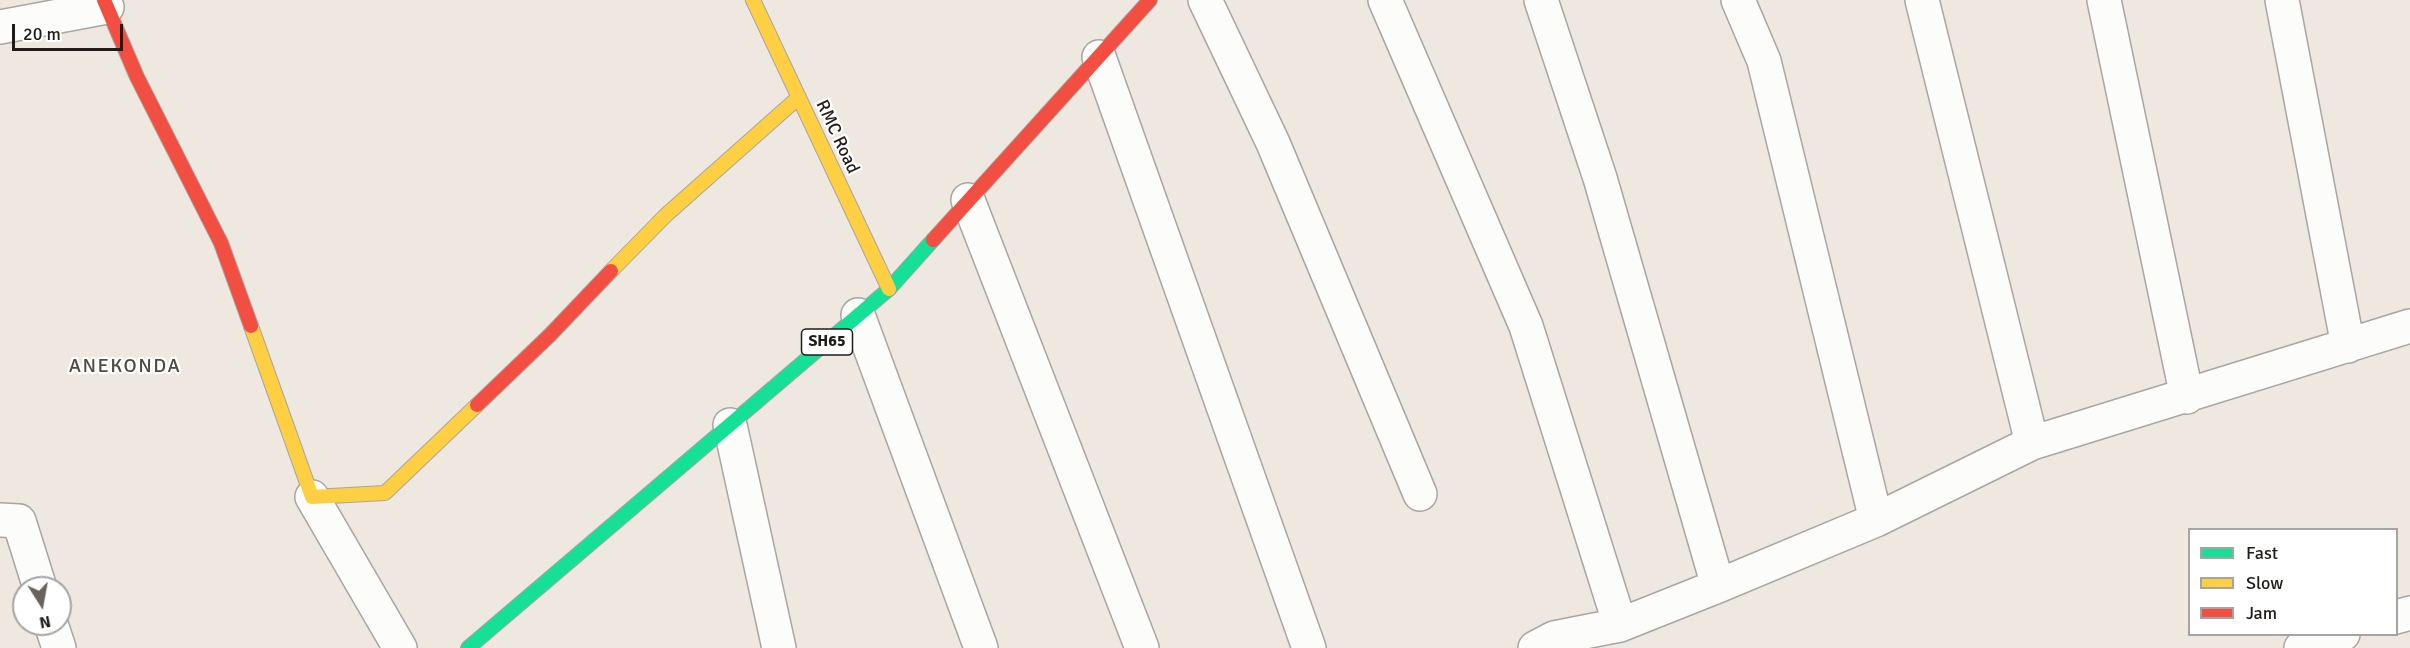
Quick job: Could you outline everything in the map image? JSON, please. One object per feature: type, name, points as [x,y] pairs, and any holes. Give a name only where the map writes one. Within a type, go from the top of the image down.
[{"type":"street","name":"RMC Road","points":[[753,0],[892,284]]},
{"type":"street","name":"SH65","points":[[468,648],[892,284],[1150,0]]},
{"type":"street","points":[[1205,0],[1273,143],[1420,494]]},
{"type":"street","points":[[1385,0],[1526,326],[1620,625]]},
{"type":"street","points":[[1541,0],[1600,178],[1718,586]]},
{"type":"street","points":[[1738,0],[1764,61],[1876,520]]},
{"type":"street","points":[[1922,0],[2032,443]]},
{"type":"street","points":[[2104,0],[2187,397]]},
{"type":"street","points":[[2282,0],[2348,346]]},
{"type":"street","points":[[0,27],[106,4],[137,76],[221,243],[312,497],[400,648]]},
{"type":"street","name":"RMC Road","points":[[784,32],[892,284]]},
{"type":"street","points":[[1099,57],[1309,648]]},
{"type":"street","points":[[312,497],[385,493],[550,335],[666,214],[799,97]]},
{"type":"street","points":[[968,200],[1142,648]]},
{"type":"street","points":[[858,315],[981,648]]},
{"type":"street","points":[[1535,648],[1554,638],[1620,625],[1718,586],[1876,520],[2032,443],[2187,397],[2410,326]]},
{"type":"street","points":[[730,425],[779,648]]},
{"type":"street","points":[[0,520],[19,521],[36,576]]},
{"type":"street","points":[[2301,648],[2337,636]]},
{"type":"traffic: fast","points":[[468,648],[889,289],[933,240]]},
{"type":"traffic: slow","points":[[753,0],[889,289]]},
{"type":"traffic: slow","points":[[611,271],[666,215],[799,97]]},
{"type":"traffic: slow","points":[[251,326],[312,497],[385,493],[477,405]]},
{"type":"traffic: jam","points":[[104,0],[137,77],[221,243],[251,326]]},
{"type":"traffic: jam","points":[[933,240],[1150,0]]},
{"type":"traffic: jam","points":[[477,405],[550,335],[611,271]]},
{"type":"district","name":"ANEKONDA","points":[[125,367]]}]
